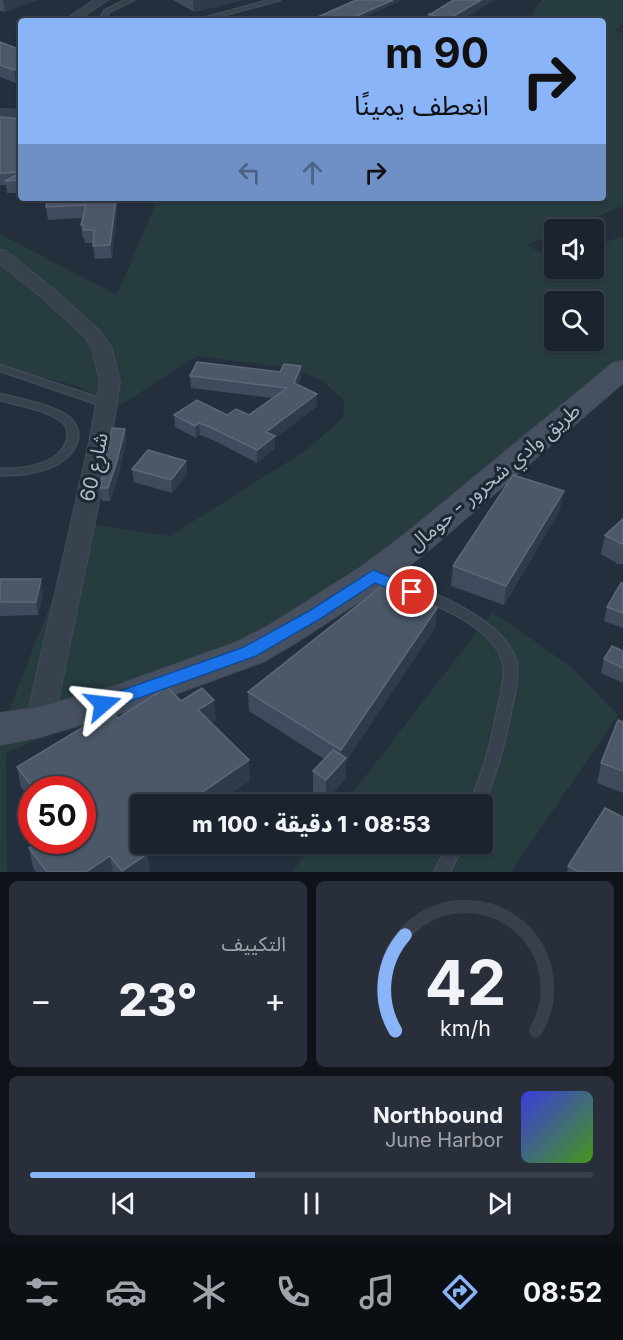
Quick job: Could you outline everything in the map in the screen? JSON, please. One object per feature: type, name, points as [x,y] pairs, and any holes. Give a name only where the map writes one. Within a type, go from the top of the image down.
[{"type":"main road","name":"طريق وادي شحرور - حومال","points":[[0,729],[40,722],[124,698],[250,652],[314,615],[373,576],[417,542],[623,369]]},
{"type":"street","points":[[74,18],[102,0]]},
{"type":"street","points":[[0,113],[18,114]]},
{"type":"street","name":"شارع 60","points":[[0,255],[45,291],[93,335],[102,349],[110,382],[40,722]]},
{"type":"lane","points":[[104,18],[107,11],[131,0]]},
{"type":"lane","points":[[208,18],[277,0]]},
{"type":"lane","points":[[430,18],[458,0]]},
{"type":"lane","points":[[0,368],[107,404]]},
{"type":"lane","points":[[0,397],[53,414],[67,421],[73,430],[73,439],[61,456],[35,469],[15,473],[0,472]]},
{"type":"lane","points":[[373,576],[478,622],[498,638],[504,648],[509,660],[507,692],[493,759],[480,794]]},
{"type":"lane","points":[[442,872],[451,854]]},
{"type":"green space","points":[[542,0],[623,0],[623,24],[615,30],[623,34],[623,206],[591,219],[544,219],[544,238],[527,244],[538,252],[544,253],[544,279],[604,279],[604,243],[623,236],[623,377],[240,656],[6,753],[7,872],[0,872],[0,721],[6,718],[60,580],[90,524],[170,536],[305,451],[343,418],[344,401],[323,381],[295,369],[197,356],[116,408],[89,391],[75,386],[0,370],[0,234],[117,295],[157,201],[606,201],[606,18],[531,18],[535,8]]},
{"type":"green space","points":[[492,612],[570,666],[618,715],[511,872],[292,872],[306,854],[493,854],[493,794],[352,794]]},
{"type":"building","points":[[356,0],[393,0],[352,18],[320,16]]},
{"type":"building","points":[[454,0],[481,0],[451,18],[428,14]]},
{"type":"building","points":[[0,42],[18,49],[18,68],[14,70],[0,65]]},
{"type":"building","points":[[0,117],[18,119],[18,172],[0,173]]},
{"type":"building","points":[[18,174],[18,180],[5,181]]},
{"type":"building","points":[[47,201],[116,201],[110,245],[93,246],[94,230],[83,230],[84,225],[81,225],[86,205],[46,207]]},
{"type":"building","points":[[197,362],[280,372],[284,364],[301,366],[294,383],[317,394],[266,432],[275,436],[257,450],[212,428],[199,423],[195,426],[174,415],[197,400],[227,415],[236,409],[249,415],[287,388],[190,376]]},
{"type":"building","points":[[112,428],[125,429],[108,488],[100,488]]},
{"type":"building","points":[[148,450],[186,461],[171,480],[132,469]]},
{"type":"building","points":[[513,475],[564,491],[506,586],[453,566]]},
{"type":"building","points":[[623,519],[623,544],[622,544],[605,535]]},
{"type":"building","points":[[0,579],[41,579],[36,602],[0,602]]},
{"type":"building","points":[[387,582],[437,608],[341,750],[248,692]]},
{"type":"building","points":[[623,583],[623,613],[607,607]]},
{"type":"building","points":[[612,646],[623,651],[623,668],[604,659]]},
{"type":"building","points":[[167,687],[181,701],[202,688],[214,700],[198,710],[249,760],[200,794],[130,794],[130,854],[147,854],[122,871],[110,856],[86,872],[47,872],[34,854],[96,854],[96,776],[24,776],[17,767],[85,726],[83,723],[108,708],[118,718]]},
{"type":"building","points":[[618,720],[623,722],[623,771],[601,763]]},
{"type":"building","points":[[333,750],[346,758],[326,780],[313,771]]},
{"type":"building","points":[[605,808],[623,817],[623,872],[579,872],[568,866]]},
{"type":"route","points":[[103,704],[250,652],[314,615],[373,576],[412,592]]}]
